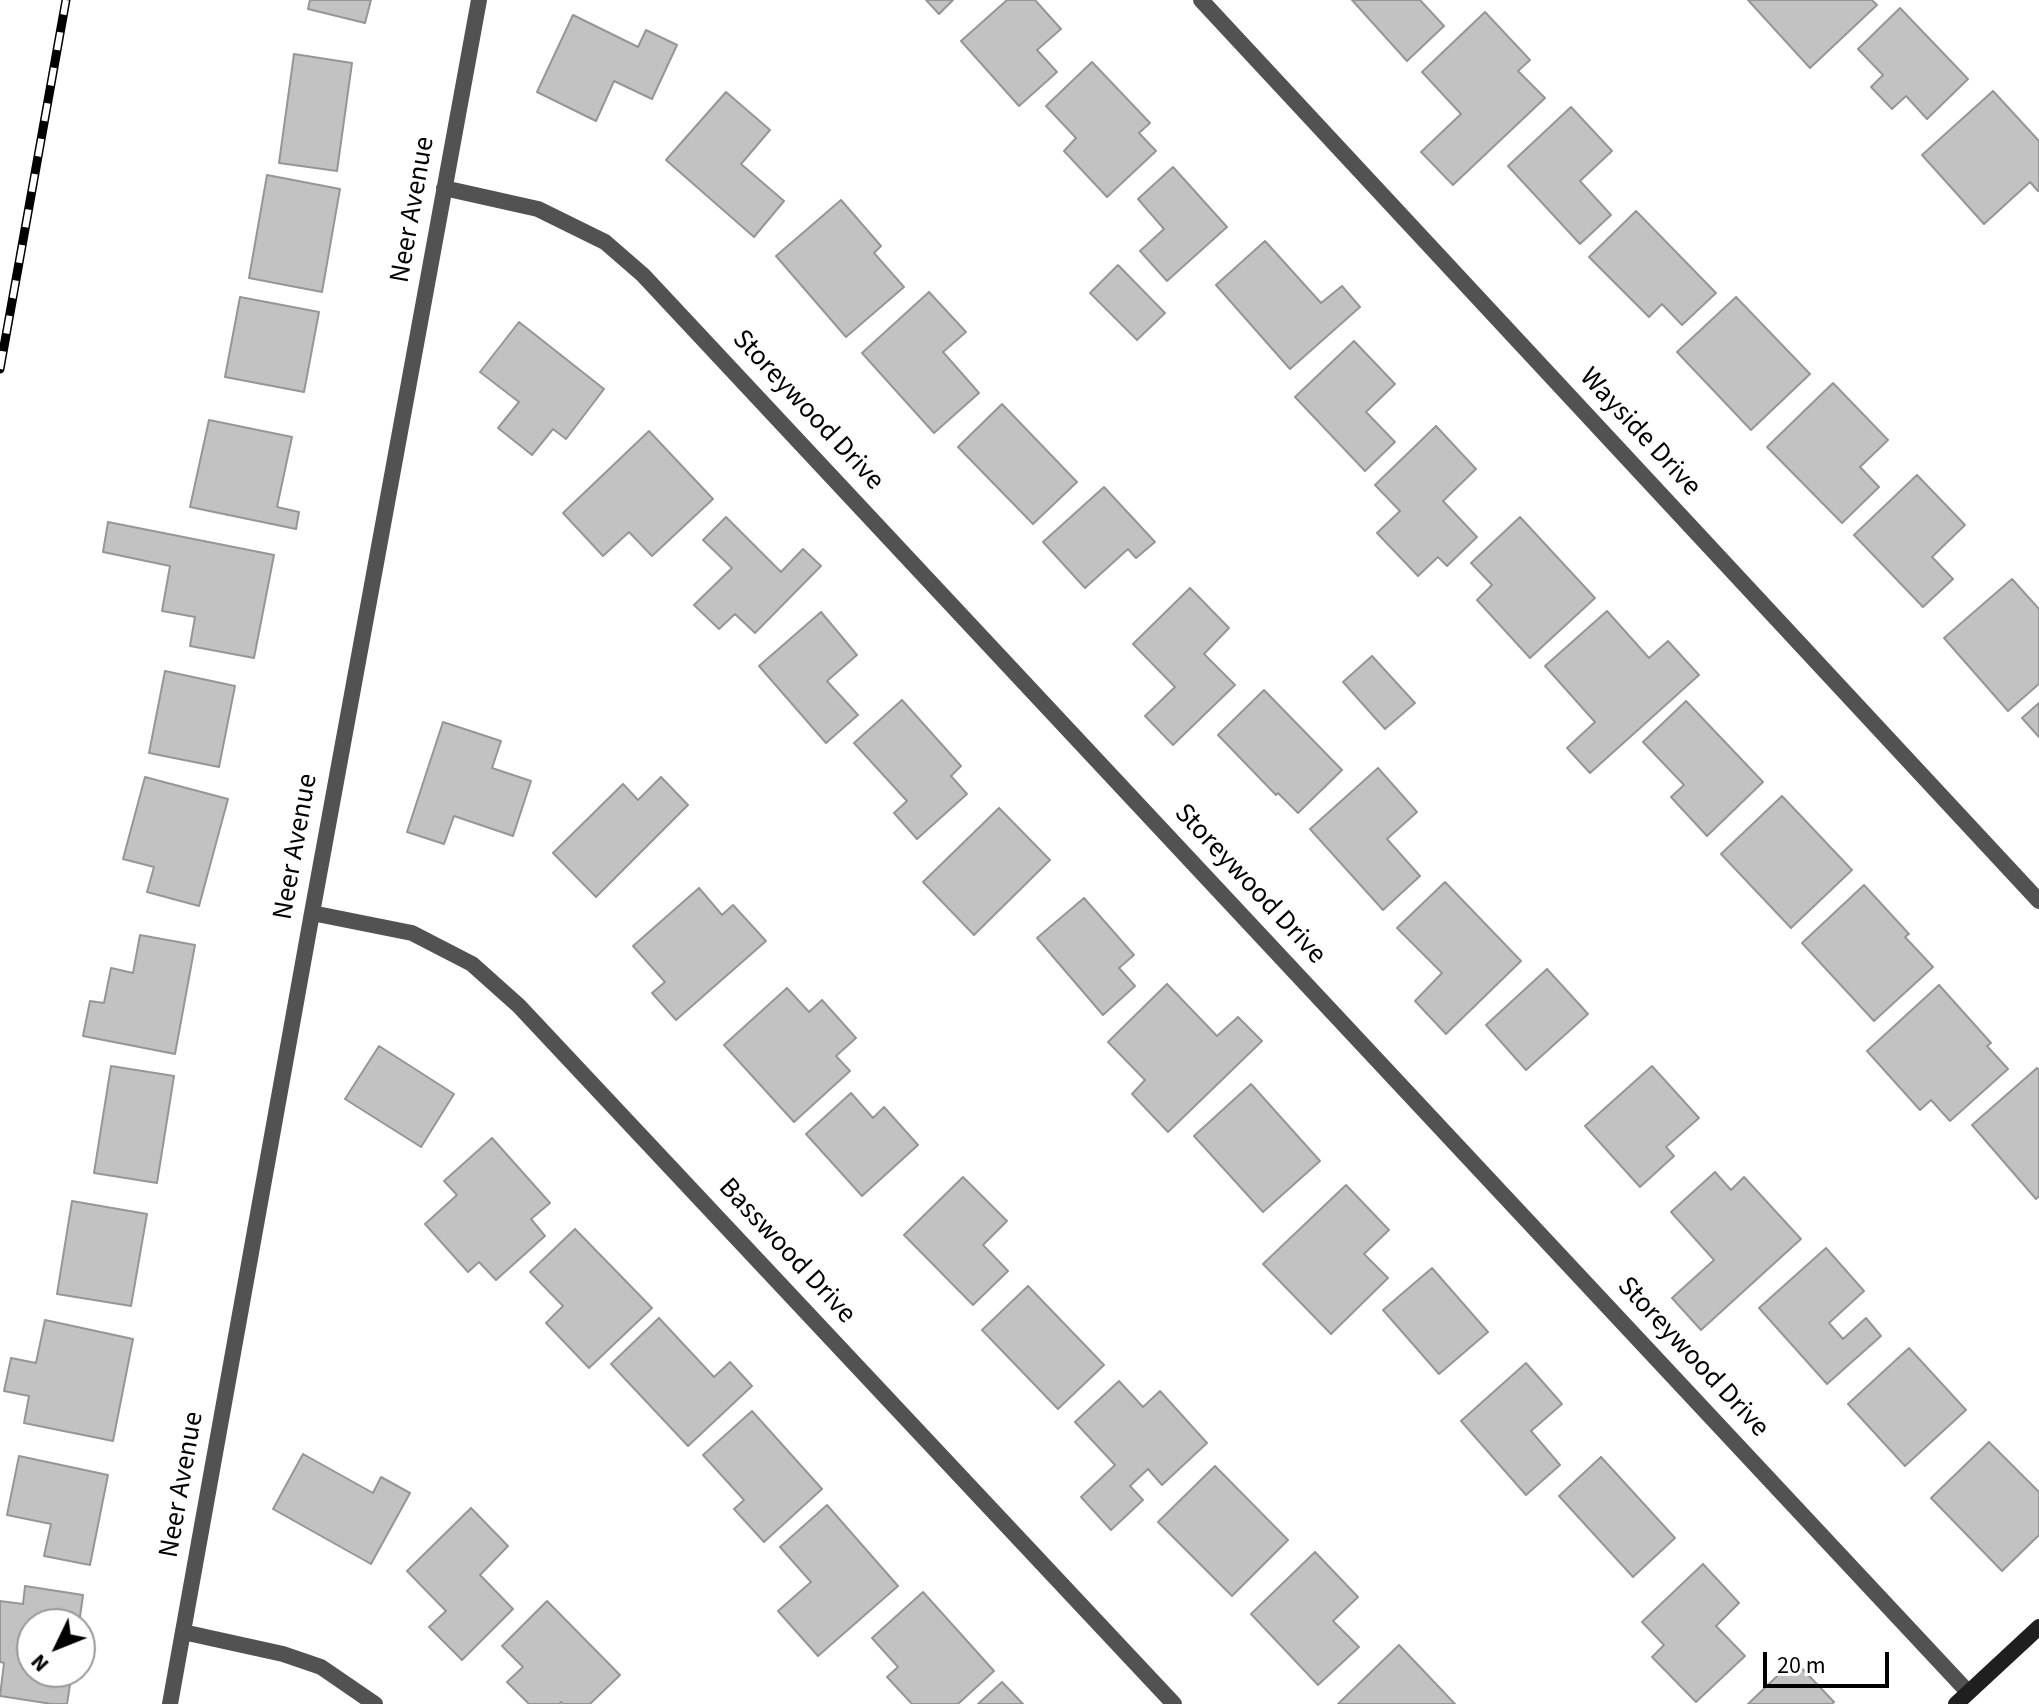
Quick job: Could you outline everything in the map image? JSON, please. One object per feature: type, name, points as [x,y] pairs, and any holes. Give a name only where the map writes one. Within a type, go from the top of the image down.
[{"type":"main road","points":[[1962,1698],[2039,1627]]},
{"type":"street","name":"Neer Avenue","points":[[170,1704],[479,0]]},
{"type":"street","name":"Wayside Drive","points":[[1201,0],[2039,901]]},
{"type":"street","name":"Storeywood Drive","points":[[444,188],[538,209],[605,242],[643,275],[1962,1698]]},
{"type":"street","name":"Basswood Drive","points":[[312,913],[412,933],[472,964],[519,1006],[1174,1704]]},
{"type":"street","points":[[183,1632],[283,1654],[321,1667],[375,1704]]},
{"type":"building","points":[[310,0],[371,0],[365,23],[308,9]]},
{"type":"building","points":[[926,0],[953,0],[939,14]]},
{"type":"building","points":[[1007,0],[1035,0],[1061,29],[1037,50],[1057,72],[1019,106],[961,41]]},
{"type":"building","points":[[1352,0],[1420,0],[1444,26],[1407,61]]},
{"type":"building","points":[[1748,0],[1872,0],[1877,5],[1810,68]]},
{"type":"building","points":[[1900,8],[1968,79],[1927,119],[1906,96],[1892,109],[1871,87],[1883,75],[1858,49]]},
{"type":"building","points":[[1485,12],[1530,60],[1518,71],[1545,98],[1453,185],[1421,152],[1461,114],[1422,72]]},
{"type":"building","points":[[573,15],[638,47],[646,30],[677,45],[652,99],[614,81],[596,121],[537,92]]},
{"type":"building","points":[[294,54],[352,63],[337,171],[279,163]]},
{"type":"building","points":[[1092,62],[1150,123],[1139,133],[1156,151],[1107,197],[1064,151],[1076,138],[1046,106]]},
{"type":"building","points":[[1993,91],[2039,141],[2039,189],[2030,182],[1984,224],[1922,155]]},
{"type":"building","points":[[726,92],[770,130],[741,164],[784,201],[754,237],[666,160]]},
{"type":"building","points":[[1571,107],[1612,151],[1580,181],[1611,215],[1580,244],[1508,166]]},
{"type":"building","points":[[1173,167],[1227,227],[1167,281],[1140,251],[1164,229],[1138,199]]},
{"type":"building","points":[[267,175],[340,189],[322,292],[249,278]]},
{"type":"building","points":[[841,200],[881,246],[874,253],[904,287],[846,337],[776,256]]},
{"type":"building","points":[[1636,211],[1716,293],[1682,325],[1662,304],[1649,317],[1589,257]]},
{"type":"building","points":[[1265,241],[1321,303],[1342,286],[1360,307],[1290,369],[1216,285]]},
{"type":"building","points":[[1118,265],[1165,313],[1137,340],[1090,293]]},
{"type":"building","points":[[929,292],[966,332],[943,352],[979,393],[934,433],[862,353]]},
{"type":"building","points":[[240,297],[319,312],[304,392],[225,377]]},
{"type":"building","points":[[1736,297],[1810,374],[1751,430],[1677,352]]},
{"type":"building","points":[[519,322],[604,389],[566,439],[553,429],[532,455],[498,428],[519,402],[480,372]]},
{"type":"building","points":[[1354,341],[1395,384],[1366,412],[1395,442],[1365,471],[1295,397]]},
{"type":"building","points":[[1833,383],[1888,440],[1860,467],[1879,487],[1842,523],[1767,447]]},
{"type":"building","points":[[1002,404],[1077,482],[1033,524],[958,447]]},
{"type":"building","points":[[209,420],[292,437],[277,507],[299,512],[296,529],[190,507]]},
{"type":"building","points":[[1436,426],[1476,469],[1443,501],[1477,537],[1447,566],[1438,557],[1418,576],[1377,533],[1400,511],[1375,485]]},
{"type":"building","points":[[649,431],[713,499],[652,556],[629,532],[603,556],[563,513]]},
{"type":"building","points":[[1917,475],[1965,525],[1932,557],[1953,579],[1923,607],[1854,535]]},
{"type":"building","points":[[1104,487],[1155,542],[1136,558],[1128,549],[1085,588],[1043,542]]},
{"type":"building","points":[[726,517],[781,572],[803,549],[821,566],[755,633],[735,614],[719,629],[694,605],[732,568],[703,540]]},
{"type":"building","points":[[1520,517],[1595,598],[1530,658],[1477,600],[1492,585],[1471,563]]},
{"type":"building","points":[[108,522],[274,555],[254,658],[190,646],[195,617],[162,611],[170,566],[103,552]]},
{"type":"building","points":[[2012,579],[2039,609],[2039,684],[2008,711],[1944,638]]},
{"type":"building","points":[[1190,588],[1229,628],[1204,654],[1235,685],[1173,745],[1145,716],[1175,687],[1133,644]]},
{"type":"building","points":[[1607,611],[1649,658],[1668,641],[1699,675],[1590,773],[1567,748],[1595,722],[1545,666]]},
{"type":"building","points":[[821,612],[857,655],[827,681],[858,715],[826,743],[759,666]]},
{"type":"building","points":[[1372,656],[1415,703],[1385,729],[1343,682]]},
{"type":"building","points":[[165,671],[235,686],[219,767],[149,753]]},
{"type":"building","points":[[1264,690],[1342,770],[1298,813],[1278,793],[1276,795],[1218,735]]},
{"type":"building","points":[[902,700],[961,766],[951,776],[967,794],[917,839],[894,813],[907,801],[854,743]]},
{"type":"building","points":[[1686,701],[1763,782],[1707,836],[1671,797],[1684,785],[1643,742]]},
{"type":"building","points":[[2039,703],[2039,737],[2022,718]]},
{"type":"building","points":[[443,722],[501,741],[492,768],[531,781],[513,836],[454,816],[444,844],[407,832]]},
{"type":"building","points":[[1378,768],[1417,812],[1387,839],[1420,876],[1383,910],[1310,829]]},
{"type":"building","points":[[145,777],[228,799],[199,906],[147,892],[154,867],[123,859]]},
{"type":"building","points":[[661,777],[688,805],[596,897],[553,853],[623,784],[638,800]]},
{"type":"building","points":[[1782,796],[1852,870],[1791,928],[1721,854]]},
{"type":"building","points":[[999,808],[1050,860],[974,935],[923,882]]},
{"type":"building","points":[[1445,882],[1521,961],[1446,1034],[1415,1001],[1442,973],[1397,928]]},
{"type":"building","points":[[1864,885],[1909,934],[1905,937],[1933,967],[1874,1021],[1802,943]]},
{"type":"building","points":[[699,888],[722,915],[733,905],[766,941],[676,1020],[652,993],[665,982],[633,946]]},
{"type":"building","points":[[1084,898],[1134,955],[1119,968],[1135,986],[1103,1015],[1037,938]]},
{"type":"building","points":[[140,935],[195,945],[175,1054],[83,1036],[90,1001],[104,1003],[111,968],[133,973]]},
{"type":"building","points":[[1547,969],[1588,1014],[1526,1070],[1486,1025]]},
{"type":"building","points":[[1167,984],[1217,1036],[1238,1017],[1262,1041],[1168,1132],[1132,1094],[1145,1080],[1108,1042]]},
{"type":"building","points":[[1939,985],[1991,1043],[1987,1046],[2008,1069],[1950,1121],[1931,1100],[1920,1110],[1867,1051]]},
{"type":"building","points":[[787,988],[809,1012],[822,1000],[856,1038],[836,1056],[850,1071],[794,1122],[724,1045]]},
{"type":"building","points":[[379,1046],[454,1094],[421,1147],[345,1099]]},
{"type":"building","points":[[111,1066],[174,1076],[157,1183],[94,1173]]},
{"type":"building","points":[[1652,1066],[1699,1118],[1666,1147],[1674,1156],[1640,1187],[1585,1126]]},
{"type":"building","points":[[2037,1068],[2039,1196],[2036,1199],[1972,1125]]},
{"type":"building","points":[[1251,1084],[1320,1161],[1263,1212],[1194,1136]]},
{"type":"building","points":[[851,1093],[873,1118],[884,1107],[918,1145],[862,1196],[806,1134]]},
{"type":"building","points":[[492,1138],[550,1203],[531,1219],[545,1236],[496,1280],[479,1262],[468,1272],[425,1224],[457,1195],[444,1181]]},
{"type":"building","points":[[1715,1172],[1731,1190],[1744,1177],[1801,1239],[1701,1330],[1672,1298],[1714,1260],[1671,1212]]},
{"type":"building","points":[[963,1177],[1007,1221],[983,1245],[1008,1271],[973,1305],[904,1235]]},
{"type":"building","points":[[1346,1185],[1389,1230],[1364,1254],[1388,1278],[1331,1334],[1263,1264]]},
{"type":"building","points":[[72,1201],[147,1214],[131,1306],[57,1294]]},
{"type":"building","points":[[575,1229],[652,1308],[589,1368],[546,1323],[563,1306],[530,1272]]},
{"type":"building","points":[[1826,1248],[1864,1291],[1829,1323],[1843,1339],[1866,1318],[1881,1336],[1827,1384],[1759,1308]]},
{"type":"building","points":[[1432,1268],[1488,1332],[1439,1374],[1383,1310]]},
{"type":"building","points":[[1028,1286],[1104,1365],[1058,1409],[982,1330]]},
{"type":"building","points":[[659,1318],[714,1377],[730,1362],[752,1386],[688,1446],[611,1364]]},
{"type":"building","points":[[45,1320],[133,1339],[113,1441],[24,1423],[29,1396],[4,1391],[11,1358],[36,1363]]},
{"type":"building","points":[[1909,1348],[1966,1410],[1905,1466],[1848,1404]]},
{"type":"building","points":[[1526,1363],[1562,1404],[1531,1431],[1560,1465],[1526,1495],[1461,1421]]},
{"type":"building","points":[[1119,1381],[1143,1407],[1160,1391],[1207,1443],[1162,1485],[1148,1469],[1130,1486],[1143,1500],[1111,1530],[1081,1497],[1115,1465],[1075,1422]]},
{"type":"building","points":[[752,1411],[822,1489],[764,1542],[734,1509],[744,1500],[703,1455]]},
{"type":"building","points":[[1989,1442],[2039,1492],[2039,1535],[2002,1571],[1931,1498]]},
{"type":"building","points":[[303,1454],[373,1493],[381,1477],[410,1493],[371,1564],[273,1509]]},
{"type":"building","points":[[19,1456],[108,1475],[90,1565],[44,1556],[51,1524],[7,1515]]},
{"type":"building","points":[[1601,1457],[1675,1538],[1633,1577],[1559,1496]]},
{"type":"building","points":[[1215,1466],[1288,1540],[1232,1596],[1158,1522]]},
{"type":"building","points":[[827,1505],[898,1586],[818,1656],[778,1611],[811,1582],[780,1547]]},
{"type":"building","points":[[471,1508],[508,1546],[480,1575],[513,1609],[462,1660],[429,1627],[446,1611],[407,1571]]},
{"type":"building","points":[[1315,1552],[1358,1597],[1333,1621],[1359,1647],[1318,1685],[1251,1614]]},
{"type":"building","points":[[1703,1564],[1739,1603],[1716,1626],[1745,1656],[1696,1702],[1652,1657],[1664,1645],[1642,1622]]},
{"type":"building","points":[[25,1586],[83,1595],[81,1608],[16,1608],[16,1688],[70,1688],[67,1704],[0,1696],[4,1663],[0,1662],[0,1601],[23,1604]]},
{"type":"building","points":[[923,1592],[994,1671],[958,1704],[912,1704],[887,1677],[898,1667],[872,1638]]},
{"type":"building","points":[[547,1601],[620,1675],[590,1704],[529,1704],[507,1682],[523,1667],[502,1646]]},
{"type":"building","points":[[1399,1645],[1455,1704],[1338,1704]]},
{"type":"building","points":[[1794,1660],[1834,1702],[1832,1704],[1748,1704]]},
{"type":"building","points":[[1002,1682],[1023,1704],[978,1704]]},
{"type":"railway","points":[[0,369],[66,0]]}]
